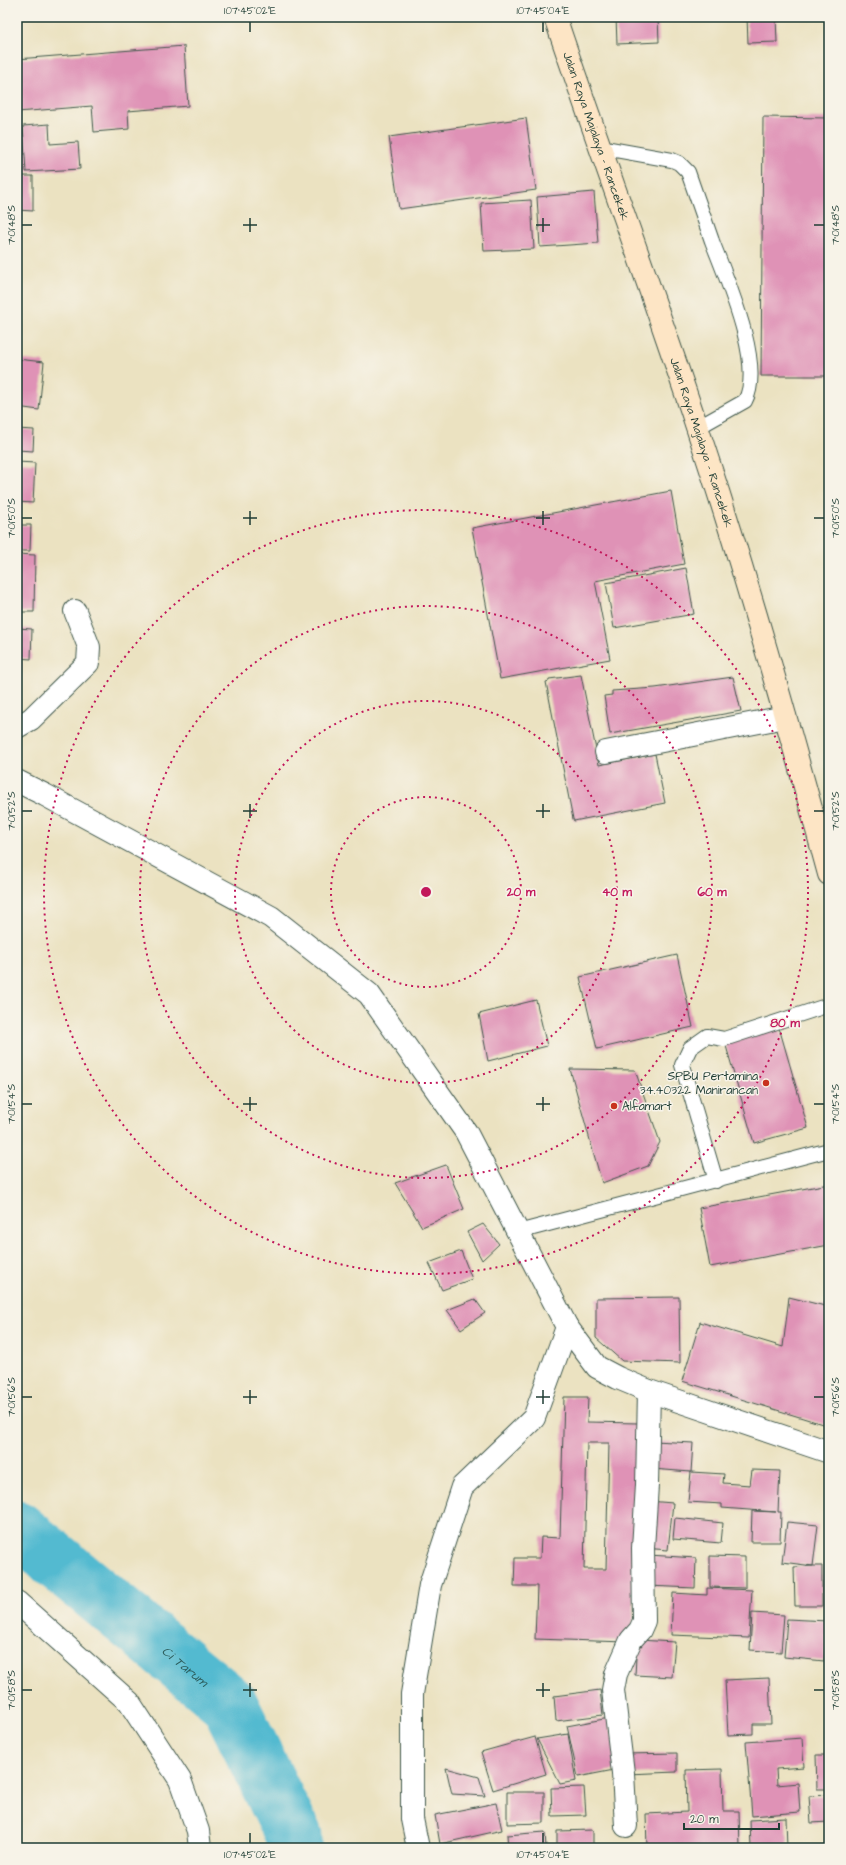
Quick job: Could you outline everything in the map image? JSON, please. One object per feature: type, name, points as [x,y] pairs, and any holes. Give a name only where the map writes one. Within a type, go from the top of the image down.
[{"type":"main road","name":"Jalan Raya Majalaya - Rancekek","points":[[555,17],[599,148],[698,428],[786,717],[829,874]]},
{"type":"street","points":[[17,727],[31,719],[88,663],[89,647],[75,611]]},
{"type":"street","points":[[606,752],[786,717]]},
{"type":"street","points":[[17,781],[270,917],[369,994],[466,1132],[567,1327],[597,1367],[649,1392],[829,1452]]},
{"type":"street","points":[[418,1848],[412,1819],[412,1694],[430,1585],[462,1488],[534,1418],[567,1327]]},
{"type":"street","points":[[626,1826],[623,1773],[613,1690],[616,1674],[630,1640],[640,1630],[644,1622],[643,1548],[647,1485],[649,1392]]},
{"type":"street","points":[[17,1602],[129,1702],[180,1780],[198,1831],[200,1848]]},
{"type":"lane","points":[[599,148],[672,160],[679,163],[688,172],[738,309],[751,363],[749,394],[745,401],[698,428]]},
{"type":"lane","points":[[716,1181],[682,1065],[690,1048],[708,1036],[724,1039],[829,1006]]},
{"type":"lane","points":[[518,1232],[829,1150]]},
{"type":"building","points":[[616,17],[658,17],[659,42],[617,44]]},
{"type":"building","points":[[747,17],[776,17],[777,42],[748,43]]},
{"type":"building","points":[[184,46],[188,106],[128,111],[129,129],[94,132],[92,106],[17,112],[17,59]]},
{"type":"building","points":[[763,117],[829,118],[829,376],[761,376]]},
{"type":"building","points":[[526,118],[536,190],[399,209],[389,137]]},
{"type":"building","points":[[49,124],[50,144],[78,142],[80,169],[26,172],[23,126]]},
{"type":"building","points":[[17,176],[33,176],[33,211],[17,210]]},
{"type":"building","points":[[594,192],[598,243],[540,247],[537,197]]},
{"type":"building","points":[[531,200],[534,249],[484,251],[481,203]]},
{"type":"building","points":[[17,359],[44,362],[39,410],[17,407]]},
{"type":"building","points":[[17,429],[34,430],[33,451],[17,450]]},
{"type":"building","points":[[17,462],[35,463],[33,503],[17,502]]},
{"type":"building","points":[[671,491],[684,564],[595,581],[610,659],[500,679],[472,528]]},
{"type":"building","points":[[17,525],[31,525],[30,551],[17,551]]},
{"type":"building","points":[[17,554],[35,555],[34,612],[17,612]]},
{"type":"building","points":[[686,568],[694,614],[614,628],[606,583]]},
{"type":"building","points":[[17,628],[32,629],[31,659],[17,658]]},
{"type":"building","points":[[17,662],[22,662],[18,719],[17,719]]},
{"type":"building","points":[[581,675],[599,765],[655,754],[665,803],[574,821],[546,682],[549,681],[549,679]]},
{"type":"building","points":[[733,677],[741,711],[610,734],[604,696],[612,695],[612,691],[655,688]]},
{"type":"building","points":[[677,955],[693,1027],[597,1049],[580,977]]},
{"type":"building","points":[[536,1000],[547,1046],[488,1061],[479,1014]]},
{"type":"building","name":"SPBU Pertamina 34.40322 Manirancan","points":[[778,1024],[808,1128],[754,1143],[724,1039]]},
{"type":"building","name":"Alfamart","points":[[570,1069],[635,1070],[660,1142],[648,1166],[602,1183]]},
{"type":"building","points":[[446,1165],[464,1209],[422,1227],[395,1183]]},
{"type":"building","points":[[829,1184],[829,1245],[710,1267],[699,1208]]},
{"type":"building","points":[[483,1224],[499,1244],[482,1260],[467,1232]]},
{"type":"building","points":[[461,1251],[472,1279],[442,1290],[429,1263]]},
{"type":"building","points":[[679,1297],[680,1363],[622,1361],[596,1338],[596,1298]]},
{"type":"building","points":[[789,1297],[829,1307],[829,1426],[682,1381],[700,1322],[783,1347]]},
{"type":"building","points":[[475,1299],[485,1313],[461,1329],[447,1310]]},
{"type":"building","points":[[564,1397],[588,1397],[587,1422],[638,1423],[633,1629],[626,1629],[626,1642],[535,1639],[537,1586],[514,1586],[515,1558],[540,1558],[541,1537],[560,1538]],"holes":[[[587,1443],[609,1443],[606,1569],[584,1569]]]},
{"type":"building","points":[[654,1441],[693,1443],[691,1472],[652,1469]]},
{"type":"building","points":[[752,1470],[780,1471],[778,1512],[781,1512],[780,1542],[751,1542],[752,1511],[776,1512],[722,1508],[722,1504],[688,1502],[691,1472],[724,1474],[723,1483],[750,1485]]},
{"type":"building","points":[[648,1501],[673,1503],[668,1550],[644,1548]]},
{"type":"building","points":[[675,1518],[723,1523],[721,1543],[673,1539]]},
{"type":"building","points":[[787,1522],[818,1525],[813,1566],[782,1562]]},
{"type":"building","points":[[649,1555],[696,1558],[695,1588],[647,1586]]},
{"type":"building","points":[[710,1556],[745,1557],[745,1588],[710,1587]]},
{"type":"building","points":[[822,1566],[822,1606],[795,1606],[794,1567]]},
{"type":"building","points":[[707,1588],[752,1590],[749,1638],[671,1635],[673,1593],[707,1595]]},
{"type":"building","points":[[752,1613],[784,1615],[781,1652],[750,1650]]},
{"type":"building","points":[[787,1619],[828,1621],[824,1661],[784,1657]]},
{"type":"building","points":[[637,1640],[675,1642],[672,1677],[635,1675]]},
{"type":"building","points":[[769,1678],[771,1724],[753,1724],[753,1734],[728,1735],[725,1680]]},
{"type":"building","points":[[600,1690],[603,1715],[556,1721],[554,1696]]},
{"type":"building","points":[[609,1718],[619,1769],[578,1777],[567,1726]]},
{"type":"building","points":[[568,1734],[576,1781],[560,1784],[537,1739]]},
{"type":"building","points":[[535,1737],[546,1774],[493,1790],[481,1752]]},
{"type":"building","points":[[802,1738],[804,1767],[776,1769],[777,1785],[798,1783],[800,1812],[752,1816],[746,1742]]},
{"type":"building","points":[[677,1753],[677,1772],[626,1774],[625,1754]]},
{"type":"building","points":[[816,1755],[829,1755],[829,1789],[817,1789]]},
{"type":"building","points":[[446,1768],[479,1777],[485,1796],[452,1794]]},
{"type":"building","points":[[722,1769],[723,1811],[739,1811],[740,1848],[647,1848],[646,1814],[687,1812],[686,1770]]},
{"type":"building","points":[[584,1787],[586,1815],[552,1816],[551,1788]]},
{"type":"building","points":[[507,1792],[544,1792],[544,1823],[507,1824]]},
{"type":"building","points":[[829,1795],[829,1822],[811,1823],[809,1796]]},
{"type":"building","points":[[496,1803],[502,1830],[440,1844],[435,1815]]},
{"type":"building","points":[[786,1818],[787,1848],[751,1848],[750,1820]]},
{"type":"building","points":[[593,1830],[593,1848],[557,1848],[557,1831]]},
{"type":"building","points":[[545,1832],[546,1848],[508,1848],[507,1835]]},
{"type":"waterway","name":"Ci Tarum","points":[[17,1529],[229,1703],[294,1836],[294,1848]]},
{"type":"place","name":"SPBU Pertamina 34.40322 Manirancan","points":[[766,1083]]},
{"type":"place","name":"Alfamart","points":[[614,1106]]}]
